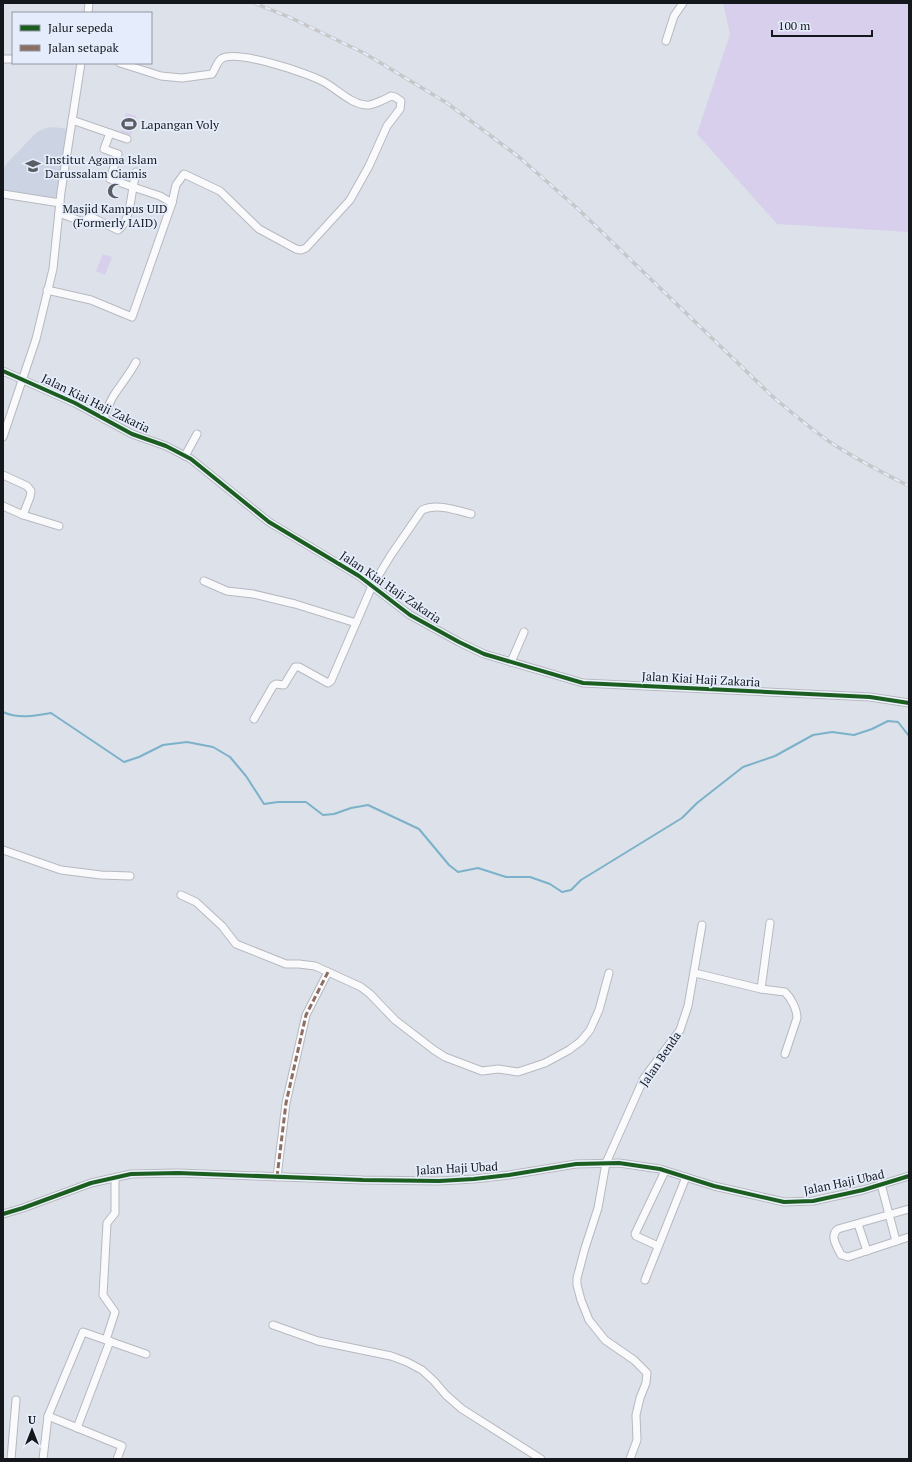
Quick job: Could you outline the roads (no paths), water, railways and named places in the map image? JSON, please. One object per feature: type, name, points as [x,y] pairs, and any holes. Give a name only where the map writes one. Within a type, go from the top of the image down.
[{"type":"street","points":[[666,41],[674,16],[682,3]]},
{"type":"street","points":[[48,290],[91,300],[132,317],[172,203],[176,185],[184,174],[220,192],[265,234],[296,249],[301,250],[306,248],[350,200],[369,166],[387,126],[400,109],[401,101],[395,97],[391,96],[366,106],[350,101],[342,93],[323,81],[270,62],[239,57],[223,58],[218,62],[212,74],[182,78],[161,76],[123,64]]},
{"type":"street","points":[[3,437],[37,337],[53,269],[58,213],[81,64]]},
{"type":"street","points":[[72,120],[127,139]]},
{"type":"street","points":[[110,133],[104,149],[118,154],[110,179],[160,196],[172,203]]},
{"type":"street","points":[[58,213],[83,222],[91,217],[115,230],[118,230],[122,227],[129,213],[136,172]]},
{"type":"street","points":[[3,194],[60,203]]},
{"type":"street","points":[[104,419],[108,406],[115,392],[130,373],[136,362]]},
{"type":"street","name":"Jalan Kiai Haji Zakaria","points":[[3,371],[75,403],[132,434],[166,446],[191,459],[269,522],[329,557],[372,586],[410,615],[484,654],[574,681],[594,684],[870,697],[909,702]]},
{"type":"street","points":[[185,456],[197,434]]},
{"type":"street","points":[[3,475],[29,488],[31,491],[23,515]]},
{"type":"street","points":[[3,506],[23,515],[59,526]]},
{"type":"street","points":[[254,719],[273,686],[276,684],[284,685],[295,667],[328,683],[331,681],[372,586],[390,555],[422,510],[429,506],[454,509],[471,514]]},
{"type":"street","points":[[204,581],[227,591],[253,594],[295,604],[356,623]]},
{"type":"street","points":[[511,662],[524,632]]},
{"type":"street","points":[[3,850],[62,870],[101,876],[130,876]]},
{"type":"street","points":[[181,895],[196,902],[222,926],[236,944],[286,964],[315,966],[366,990],[395,1020],[445,1057],[482,1071],[498,1069],[518,1072],[545,1063],[569,1050],[581,1041],[590,1030],[599,1010],[608,972]]},
{"type":"street","points":[[761,988],[770,923]]},
{"type":"street","name":"Jalan Benda","points":[[630,1459],[637,1440],[636,1415],[640,1398],[646,1383],[647,1373],[634,1360],[605,1340],[589,1320],[581,1300],[577,1285],[577,1278],[598,1208],[606,1163],[644,1078],[680,1030],[688,1006],[702,925]]},
{"type":"street","points":[[277,1177],[286,1103],[306,1015],[328,972]]},
{"type":"street","points":[[695,972],[761,988],[785,992],[796,1010],[796,1018],[785,1054]]},
{"type":"street","name":"Jalan Haji Ubad","points":[[3,1214],[91,1183],[131,1174],[178,1173],[424,1180],[474,1179],[576,1164],[619,1163],[666,1171],[714,1186],[784,1202],[812,1201],[909,1176]]},
{"type":"street","points":[[658,1246],[636,1236],[635,1234],[666,1171]]},
{"type":"street","points":[[644,1280],[686,1177]]},
{"type":"street","points":[[77,1428],[108,1341],[115,1312],[103,1295],[107,1223],[115,1213],[115,1178]]},
{"type":"street","points":[[881,1184],[896,1241]]},
{"type":"street","points":[[909,1209],[838,1229],[834,1232],[833,1236],[841,1255],[844,1257],[909,1237]]},
{"type":"street","points":[[858,1224],[867,1251]]},
{"type":"street","points":[[273,1325],[318,1341],[390,1356],[407,1362],[422,1370],[462,1409],[541,1459]]},
{"type":"street","points":[[44,1459],[48,1416],[83,1332],[146,1354]]},
{"type":"street","points":[[11,1459],[16,1400]]},
{"type":"street","points":[[48,1416],[122,1446],[117,1459]]},
{"type":"waterway","points":[[3,712],[15,716],[33,716],[51,713],[124,762],[139,757],[163,745],[187,742],[213,747],[230,757],[246,776],[264,804],[278,802],[306,802],[323,815],[334,814],[351,808],[368,805],[419,829],[449,865],[458,872],[478,868],[506,877],[530,877],[550,884],[562,892],[571,890],[581,880],[682,818],[697,803],[743,767],[775,756],[813,735],[832,732],[854,735],[872,729],[888,721],[898,722],[909,736]]},
{"type":"railway","points":[[254,3],[289,17],[364,53],[447,103],[519,157],[578,209],[772,396],[817,433],[842,450],[909,486]]},
{"type":"place","name":"Lapangan Voly","points":[[129,124]]},
{"type":"place","name":"Institut Agama Islam Darussalam Ciamis","points":[[33,166]]},
{"type":"place","name":"Masjid Kampus UID (Formerly IAID)","points":[[115,191]]}]
